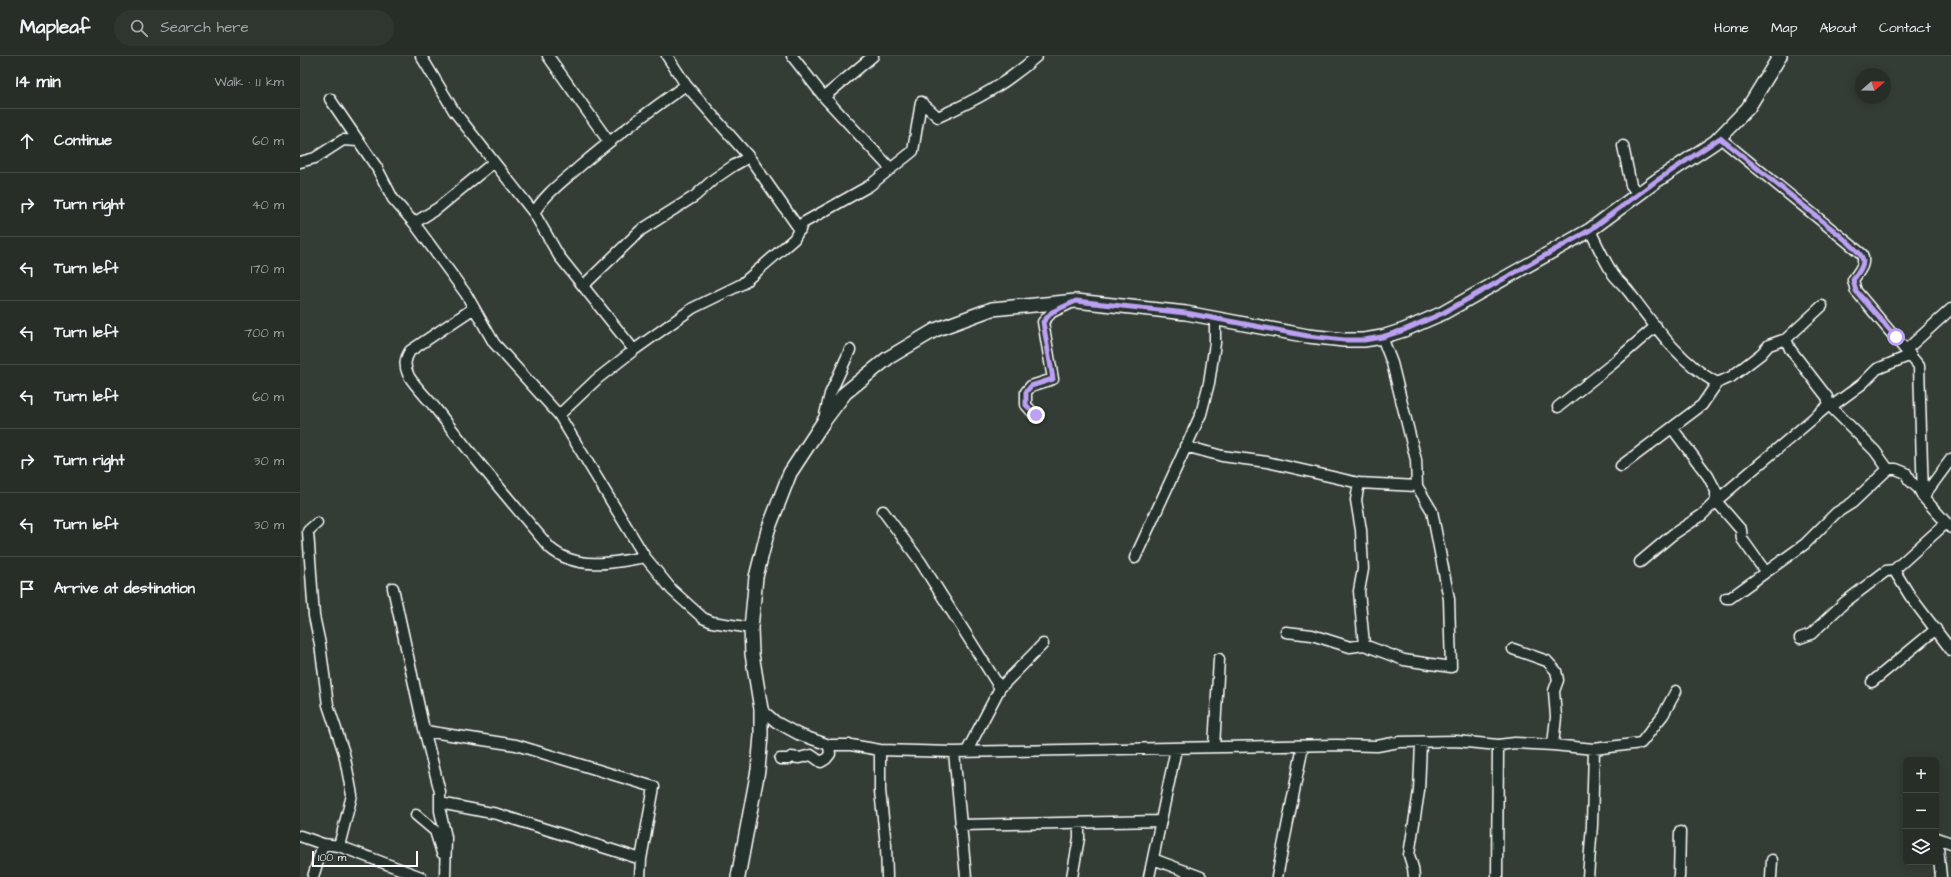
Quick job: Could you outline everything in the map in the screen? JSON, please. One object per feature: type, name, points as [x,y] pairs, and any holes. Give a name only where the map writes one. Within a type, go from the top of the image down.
[{"type":"main road","points":[[738,877],[751,800],[758,770],[761,709],[752,654],[751,628],[756,576],[768,530],[790,473],[824,421],[845,393],[888,358],[936,330],[992,309],[1076,301],[1186,313],[1308,336],[1344,340],[1364,340],[1382,337],[1422,324],[1590,230],[1638,194],[1720,138],[1748,108],[1780,56]]},
{"type":"street","points":[[420,56],[454,111],[534,213],[560,256],[634,350]]},
{"type":"street","points":[[548,56],[609,142]]},
{"type":"street","points":[[667,56],[686,85],[749,157],[800,230]]},
{"type":"street","points":[[792,56],[824,97],[891,169]]},
{"type":"street","points":[[824,97],[873,56]]},
{"type":"street","points":[[559,415],[597,379],[634,350],[693,308],[742,284],[794,239],[803,223],[869,186],[913,151],[921,102],[938,117],[976,100],[1017,74],[1036,56]]},
{"type":"street","points":[[534,213],[549,193],[609,142],[686,85]]},
{"type":"street","points":[[330,99],[377,168],[393,199],[414,223],[474,308],[494,343],[559,415],[645,557],[672,590],[703,618],[712,622],[751,628]]},
{"type":"street","points":[[1720,138],[1862,254],[1864,265],[1853,280],[1856,291],[1909,352],[1919,366],[1923,497]]},
{"type":"street","points":[[300,162],[316,158],[343,140],[358,141]]},
{"type":"street","points":[[1623,146],[1631,185],[1638,194]]},
{"type":"street","points":[[583,286],[641,230],[695,196],[727,170],[749,157]]},
{"type":"street","points":[[414,223],[438,208],[494,162]]},
{"type":"street","points":[[1590,230],[1613,274],[1628,290],[1641,310],[1681,355],[1702,375],[1717,383]]},
{"type":"street","points":[[1036,415],[1026,405],[1026,392],[1031,386],[1053,379],[1043,322],[1052,312],[1076,301]]},
{"type":"street","points":[[1621,466],[1702,405],[1717,383],[1731,377],[1753,361],[1769,345],[1786,339],[1822,306]]},
{"type":"street","points":[[474,308],[410,351],[406,357],[405,366],[408,376],[479,465],[550,548],[558,555],[589,564],[609,564],[645,557]]},
{"type":"street","points":[[1640,562],[1672,535],[1702,516],[1716,501],[1830,405],[1862,384],[1877,369],[1909,352],[1951,309]]},
{"type":"street","points":[[1135,558],[1185,446],[1201,414],[1209,383],[1215,343],[1215,318]]},
{"type":"street","points":[[1558,407],[1611,365],[1656,326]]},
{"type":"street","points":[[1286,632],[1312,635],[1350,646],[1364,645],[1404,660],[1451,667],[1449,599],[1432,511],[1417,486],[1416,460],[1392,363],[1382,337]]},
{"type":"street","points":[[1786,339],[1790,349],[1827,397],[1830,405],[1949,528]]},
{"type":"street","points":[[824,421],[830,394],[850,350]]},
{"type":"street","points":[[1672,428],[1708,476],[1716,491],[1716,501],[1741,530],[1742,539],[1762,567]]},
{"type":"street","points":[[1185,446],[1222,456],[1267,462],[1360,483],[1417,486]]},
{"type":"street","points":[[1923,497],[1951,459]]},
{"type":"street","points":[[1892,469],[1906,473],[1909,480],[1919,489],[1923,497],[1949,528]]},
{"type":"street","points":[[1726,598],[1730,598],[1750,585],[1805,544],[1836,513],[1852,503],[1892,469]]},
{"type":"street","points":[[1360,483],[1356,500],[1361,530],[1363,569],[1358,591],[1364,645]]},
{"type":"street","points":[[883,511],[920,561],[1000,688]]},
{"type":"street","points":[[317,523],[308,531],[314,616],[320,644]]},
{"type":"street","points":[[1800,638],[1812,634],[1845,602],[1886,571],[1894,570],[1949,528]]},
{"type":"street","points":[[300,561],[306,559],[328,705],[344,753],[352,795],[339,846]]},
{"type":"street","points":[[1894,570],[1910,596],[1936,628],[1951,650]]},
{"type":"street","points":[[393,588],[440,792],[440,803],[446,837],[445,877]]},
{"type":"street","points":[[1872,682],[1936,628]]},
{"type":"street","points":[[967,751],[1000,688],[1044,644]]},
{"type":"street","points":[[1513,649],[1547,661],[1556,672],[1558,680],[1554,691],[1556,717],[1553,745]]},
{"type":"street","points":[[1214,747],[1219,659]]},
{"type":"street","points":[[761,709],[776,722],[798,734],[828,744],[851,745],[880,750],[954,752],[1176,749],[1214,747],[1377,746],[1399,742],[1421,743],[1456,741],[1498,745],[1515,743],[1553,745],[1594,749],[1641,744],[1663,715],[1676,692]]},
{"type":"street","points":[[425,731],[516,745],[654,787],[641,859],[640,877]]},
{"type":"street","points":[[1414,877],[1409,855],[1419,791],[1421,743]]},
{"type":"street","points":[[780,759],[789,759],[791,757],[798,758],[811,755],[821,762],[830,754],[828,744]]},
{"type":"street","points":[[1497,877],[1498,745]]},
{"type":"street","points":[[1277,877],[1303,746]]},
{"type":"street","points":[[1149,877],[1176,749]]},
{"type":"street","points":[[1588,877],[1592,825],[1594,749]]},
{"type":"street","points":[[880,750],[880,791],[886,845],[887,877]]},
{"type":"street","points":[[954,752],[966,877]]},
{"type":"street","points":[[440,803],[498,814],[641,859]]},
{"type":"street","points":[[416,815],[436,834],[449,877]]},
{"type":"street","points":[[960,825],[1161,821]]},
{"type":"street","points":[[1072,877],[1079,838],[1079,823]]},
{"type":"street","points":[[1679,877],[1680,832]]},
{"type":"street","points":[[300,836],[323,844],[339,846],[421,877]]},
{"type":"street","points":[[1941,877],[1938,838],[1951,843]]},
{"type":"street","points":[[314,877],[323,844]]},
{"type":"street","points":[[1153,859],[1201,877]]},
{"type":"street","points":[[1771,877],[1772,860]]},
{"type":"route","points":[[1036,415],[1026,405],[1026,392],[1031,386],[1053,379],[1044,337],[1043,322],[1052,312],[1076,301],[1186,313],[1308,336],[1344,340],[1364,340],[1382,337],[1422,324],[1504,280],[1590,230],[1656,181],[1720,138],[1862,254],[1864,265],[1853,280],[1856,291],[1896,337]]}]
